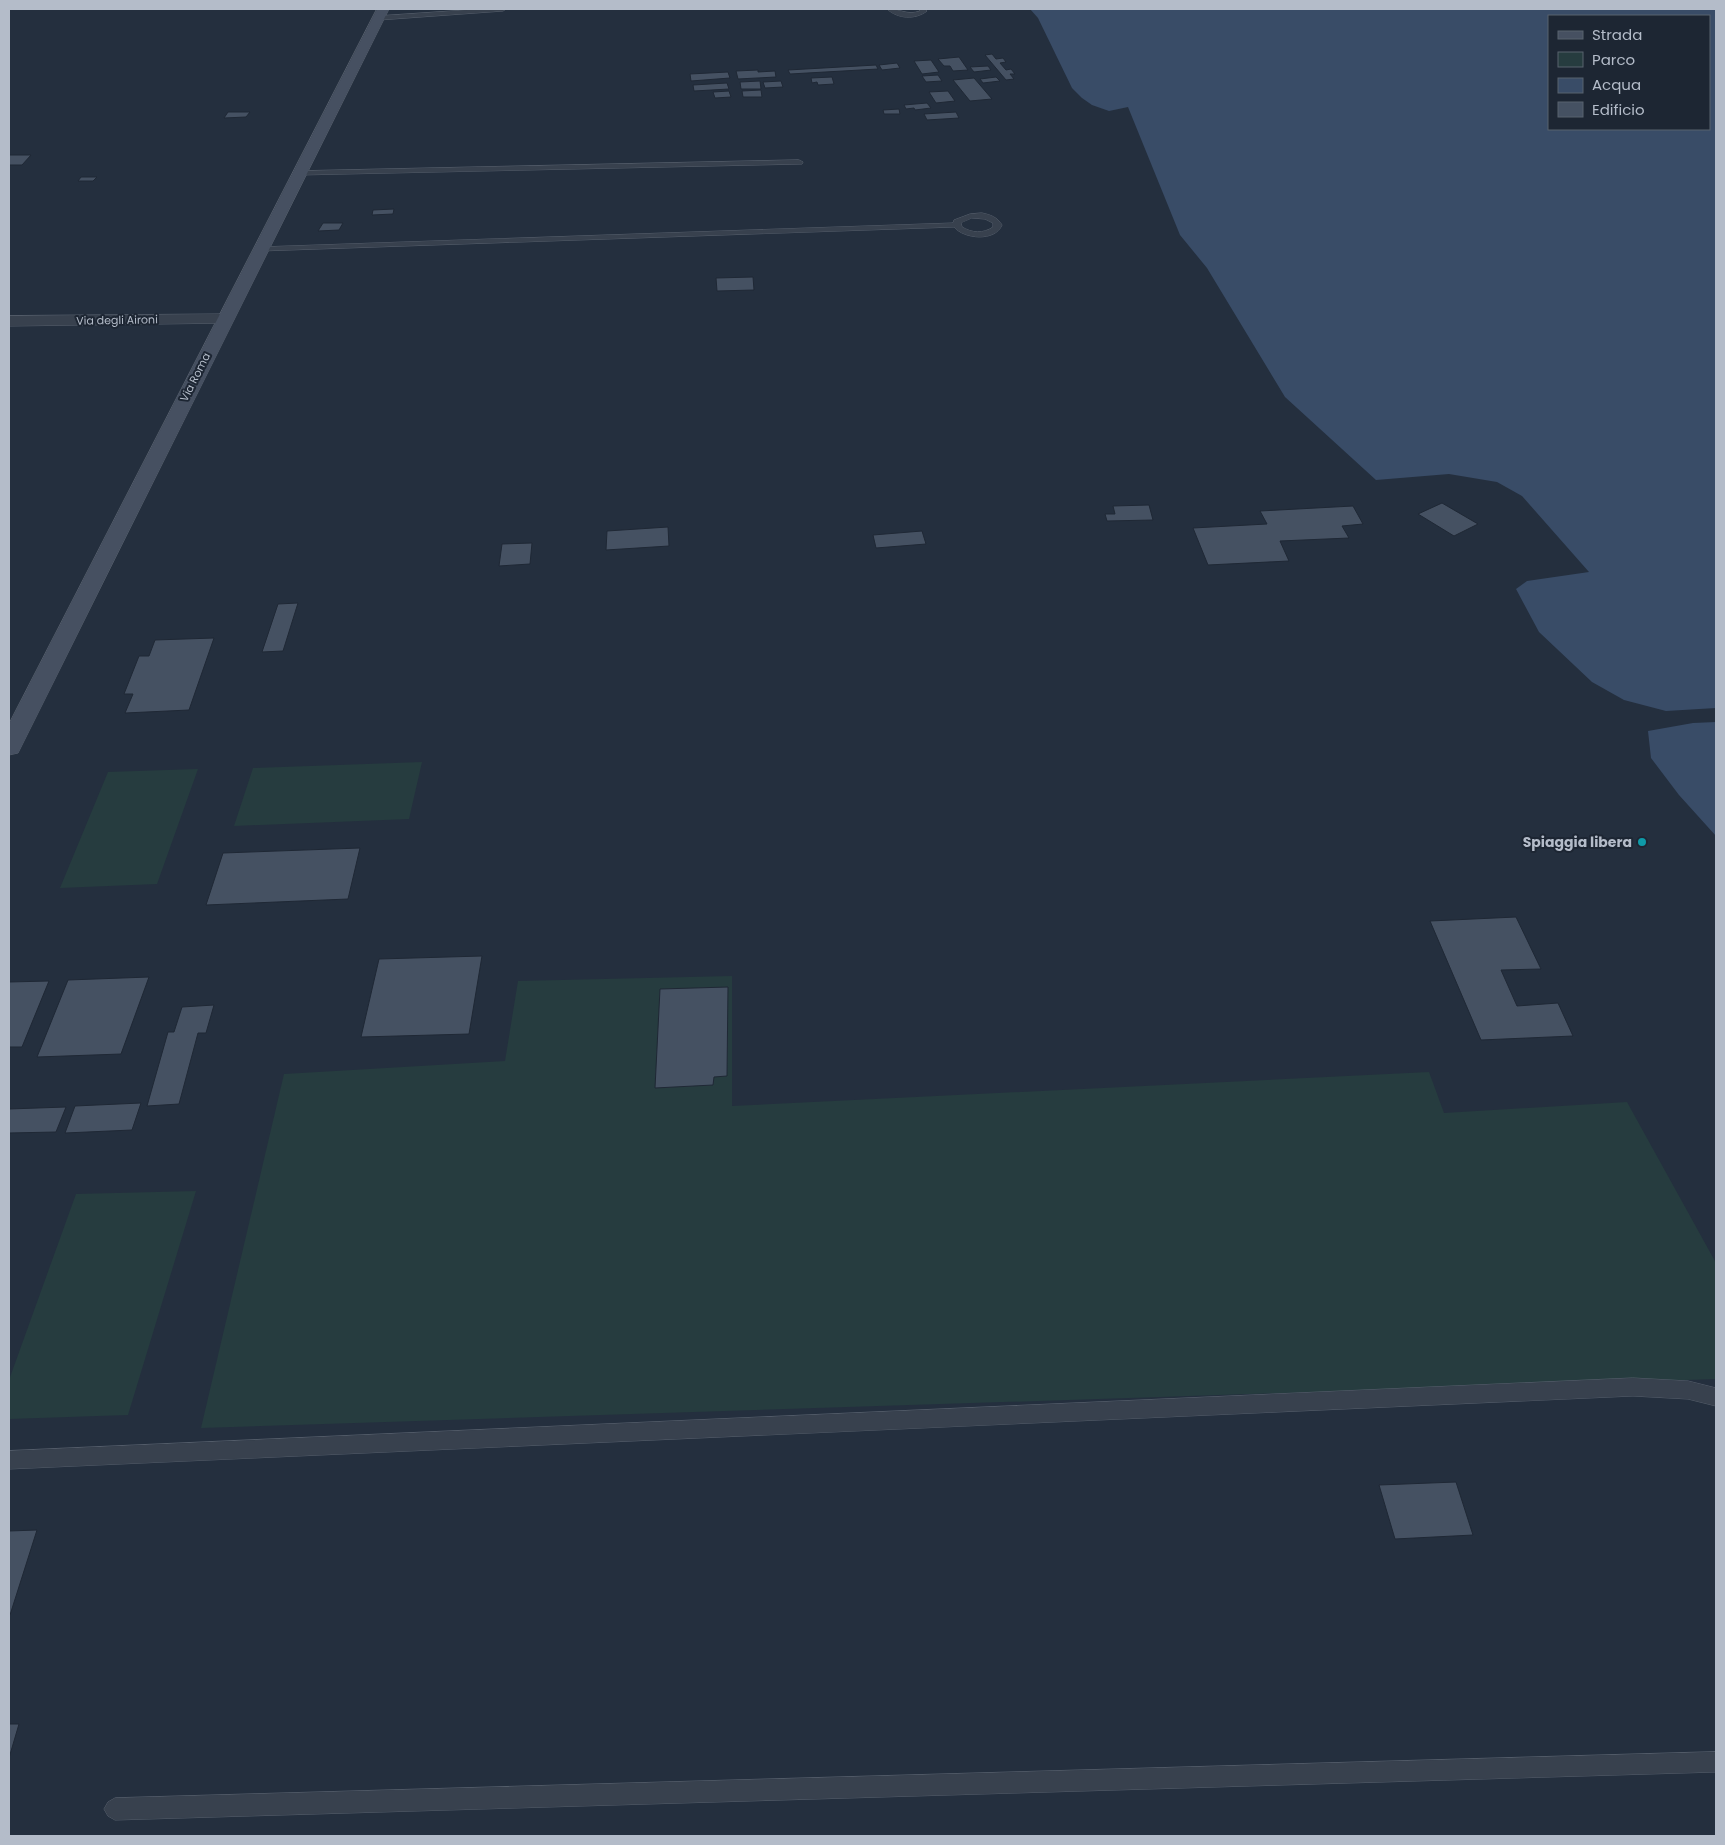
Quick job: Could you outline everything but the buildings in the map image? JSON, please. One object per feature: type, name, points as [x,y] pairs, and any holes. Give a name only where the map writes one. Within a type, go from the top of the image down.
[{"type":"street","name":"Via Roma","points":[[9,747],[381,13]]},
{"type":"street","name":"Via degli Aironi","points":[[9,321],[225,319]]},
{"type":"lane","points":[[381,13],[503,9]]},
{"type":"lane","points":[[890,9],[908,16],[916,16],[924,12],[922,9]]},
{"type":"lane","points":[[299,173],[799,162]]},
{"type":"lane","points":[[260,249],[956,225]]},
{"type":"lane","points":[[9,1460],[1633,1387],[1688,1390],[1716,1397]]},
{"type":"lane","points":[[116,1809],[1716,1762]]},
{"type":"green space","points":[[422,762],[409,819],[234,826],[253,768]]},
{"type":"green space","points":[[198,769],[157,884],[60,888],[108,772]]},
{"type":"green space","points":[[732,976],[732,1106],[1429,1072],[1444,1113],[1627,1102],[1716,1263],[1716,1379],[201,1428],[284,1074],[505,1061],[518,981]]},
{"type":"green space","points":[[196,1191],[128,1415],[9,1419],[9,1380],[76,1194]]},
{"type":"water","points":[[1030,9],[1716,9],[1716,708],[1666,711],[1624,700],[1592,682],[1539,632],[1516,589],[1527,581],[1589,572],[1522,496],[1497,482],[1449,474],[1376,480],[1285,397],[1207,268],[1180,235],[1128,107],[1109,111],[1092,105],[1072,88],[1038,18]]},
{"type":"water","points":[[1716,722],[1716,836],[1679,795],[1651,758],[1648,731],[1693,723]]},
{"type":"place","name":"Spiaggia libera","points":[[1642,842]]}]
